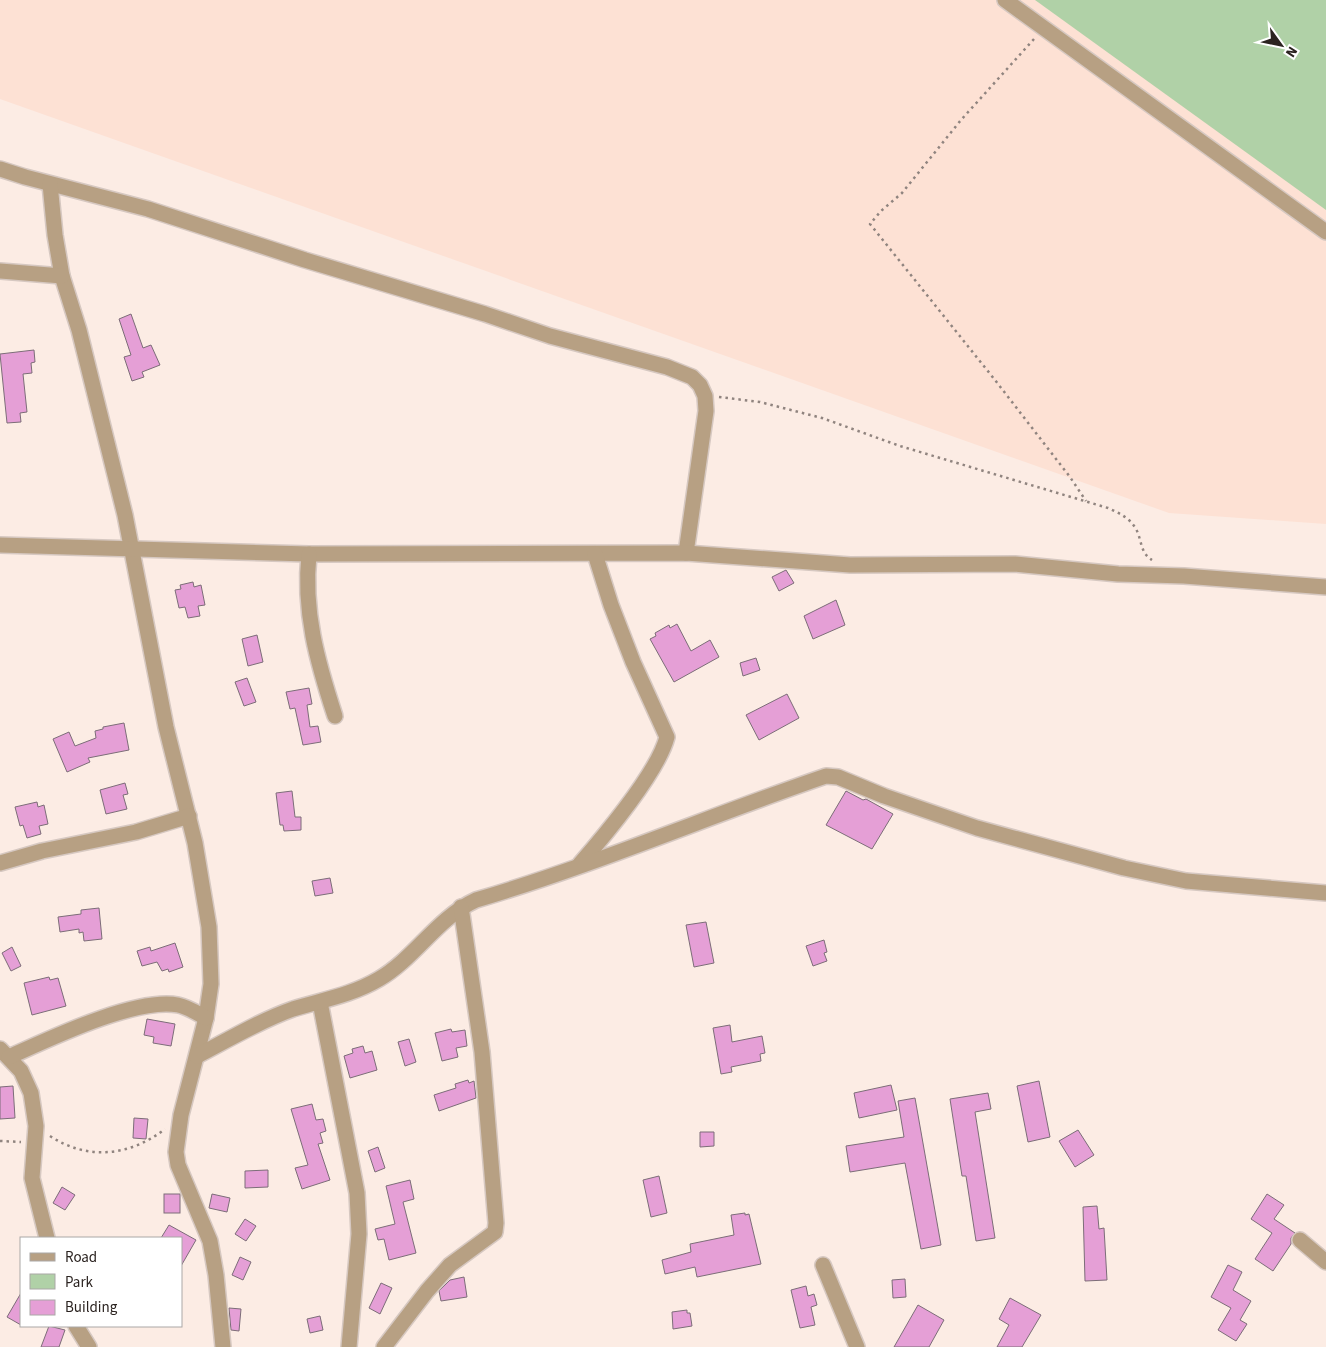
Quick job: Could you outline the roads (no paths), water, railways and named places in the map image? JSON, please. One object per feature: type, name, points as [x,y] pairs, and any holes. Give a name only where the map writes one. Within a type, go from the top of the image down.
[{"type":"street","points":[[1004,0],[1326,232]]},
{"type":"street","points":[[0,169],[148,209],[550,336],[667,367],[692,377],[700,385],[705,396],[704,430],[686,553]]},
{"type":"street","points":[[50,184],[55,235],[62,276],[79,330],[131,549],[166,726],[189,816],[202,884],[210,942],[211,984],[206,1018],[181,1115],[176,1152],[178,1165],[210,1241],[216,1275],[223,1347]]},
{"type":"street","points":[[0,271],[62,276]]},
{"type":"street","points":[[0,545],[309,554],[686,553],[850,565],[1014,564],[1118,574],[1184,576],[1326,587]]},
{"type":"street","points":[[309,554],[306,593],[309,625],[316,657],[334,716]]},
{"type":"street","points":[[580,864],[628,803],[658,759],[666,737],[633,662],[611,605],[595,554]]},
{"type":"street","points":[[197,1056],[219,1043],[270,1019],[292,1010],[342,996],[381,978],[461,907],[476,900],[580,864],[616,854],[728,810],[826,776],[838,777],[884,796],[977,828],[1124,868],[1186,881],[1326,893]]},
{"type":"street","points":[[0,863],[42,851],[136,832],[189,816]]},
{"type":"street","points":[[384,1347],[426,1291],[450,1265],[491,1238],[495,1232],[496,1223],[482,1052],[461,907]]},
{"type":"street","points":[[320,1002],[357,1193],[359,1234],[349,1347]]},
{"type":"street","points":[[47,1237],[32,1178],[36,1126],[31,1093],[26,1079],[5,1053],[133,1010],[174,1005],[206,1018]]},
{"type":"street","points":[[1300,1240],[1326,1262]]},
{"type":"street","points":[[823,1264],[857,1347]]},
{"type":"street","points":[[77,1327],[89,1347]]}]
